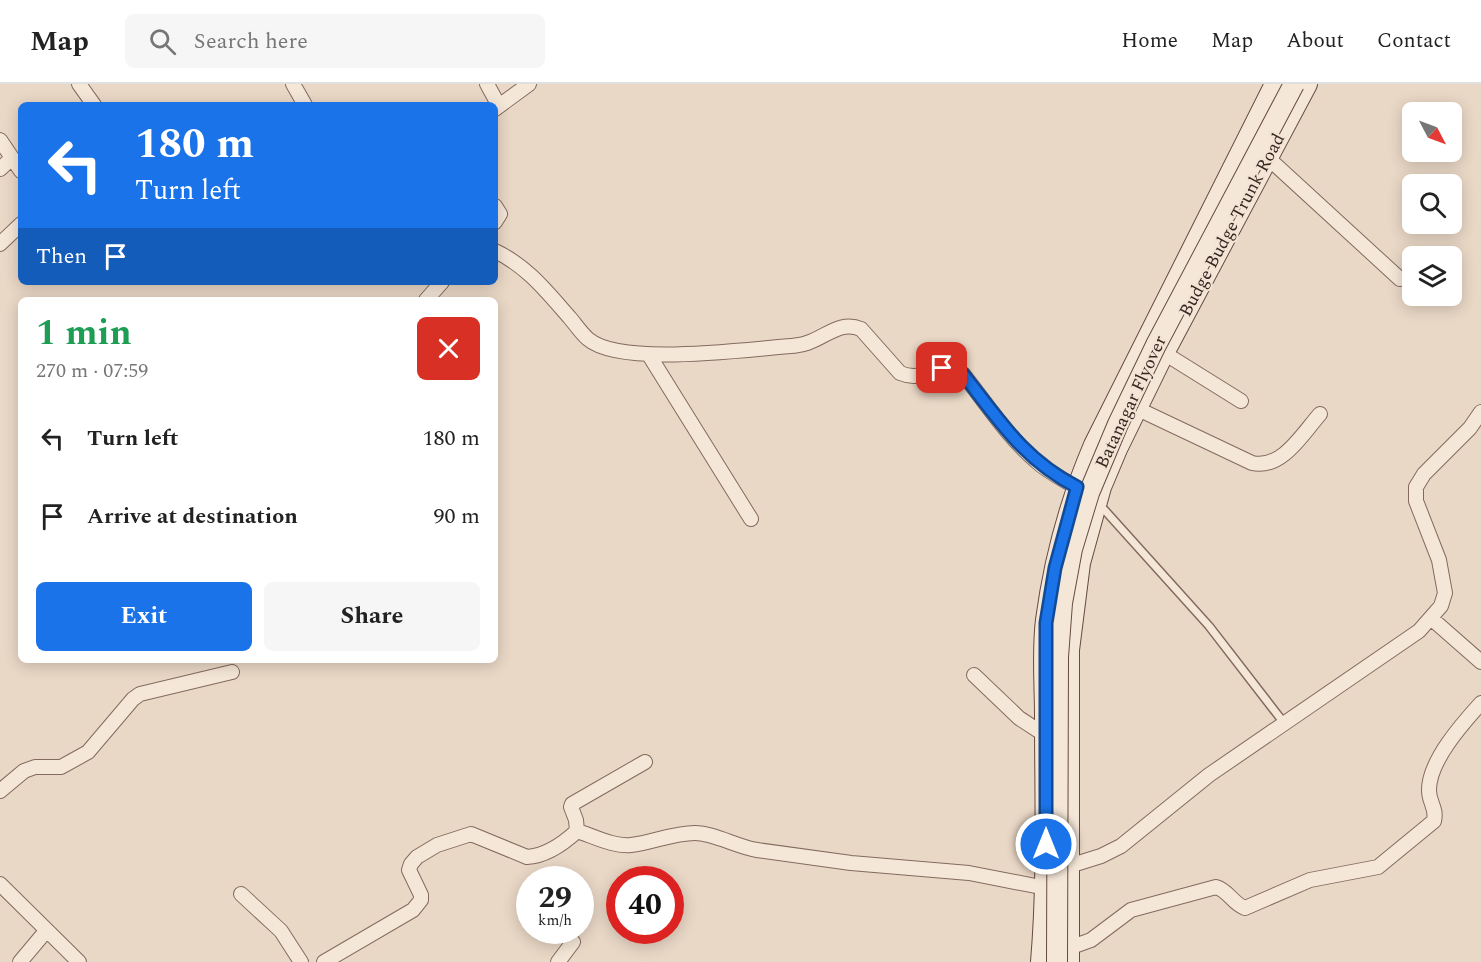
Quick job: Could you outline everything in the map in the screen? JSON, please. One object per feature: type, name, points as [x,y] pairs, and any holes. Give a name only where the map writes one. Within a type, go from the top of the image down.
[{"type":"street","points":[[79,84],[92,102]]},
{"type":"street","points":[[293,84],[303,102]]},
{"type":"street","points":[[487,84],[495,102]]},
{"type":"street","points":[[498,106],[529,84]]},
{"type":"street","name":"Budge Budge Trunk Road","points":[[1041,962],[1046,888],[1046,623],[1055,568],[1077,487],[1094,445],[1275,84]]},
{"type":"street","name":"Batanagar Flyover","points":[[1065,957],[1058,657],[1062,603],[1072,549],[1089,493],[1118,423],[1156,345],[1294,84]]},
{"type":"street","name":"Budge Budge Trunk Road","points":[[1065,957],[1069,866],[1070,650],[1080,563],[1097,502],[1117,449],[1164,353],[1307,84]]},
{"type":"street","points":[[0,140],[18,167]]},
{"type":"street","points":[[0,169],[12,158]]},
{"type":"street","points":[[1268,158],[1400,279]]},
{"type":"street","points":[[0,244],[18,227]]},
{"type":"street","points":[[498,253],[522,267],[541,284],[587,338],[600,347],[615,351],[649,355],[792,346],[806,344],[840,327],[852,326],[861,329],[900,373],[909,377],[919,377],[942,368],[954,368],[963,374],[1008,432],[1035,461],[1097,502]]},
{"type":"street","points":[[429,297],[439,285]]},
{"type":"street","points":[[1164,353],[1240,401]]},
{"type":"street","points":[[649,355],[751,519]]},
{"type":"street","points":[[1138,409],[1252,463],[1262,465],[1281,457],[1320,414]]},
{"type":"street","points":[[1069,866],[1101,856],[1121,846],[1209,776],[1419,631],[1432,619],[1441,606],[1445,593],[1438,560],[1416,501],[1416,487],[1424,474],[1470,428],[1481,412]]},
{"type":"street","points":[[1432,619],[1481,662]]},
{"type":"street","points":[[0,791],[24,771],[35,767],[61,766],[87,752],[140,694],[232,672]]},
{"type":"street","points":[[974,675],[1019,718],[1045,735]]},
{"type":"street","points":[[1065,957],[1131,910],[1216,888],[1222,889],[1239,906],[1245,908],[1310,880],[1378,867],[1434,821],[1436,812],[1430,800],[1429,789],[1432,771],[1462,723],[1481,703]]},
{"type":"street","points":[[324,962],[419,905],[421,896],[409,870],[417,857],[437,845],[471,834],[517,854],[536,857],[577,831],[578,826],[572,804],[645,762]]},
{"type":"street","points":[[577,831],[622,845],[671,835],[698,833],[743,848],[851,863],[958,871],[1046,888]]},
{"type":"street","points":[[0,885],[79,962]]},
{"type":"street","points":[[242,894],[281,931],[301,962]]},
{"type":"street","points":[[20,962],[46,931]]},
{"type":"street","points":[[558,962],[572,944]]},
{"type":"lane","points":[[1097,502],[1209,626],[1284,723]]},
{"type":"route","points":[[942,368],[954,368],[963,374],[1008,432],[1035,461],[1054,475],[1077,487],[1055,568],[1046,623],[1046,844]]}]
